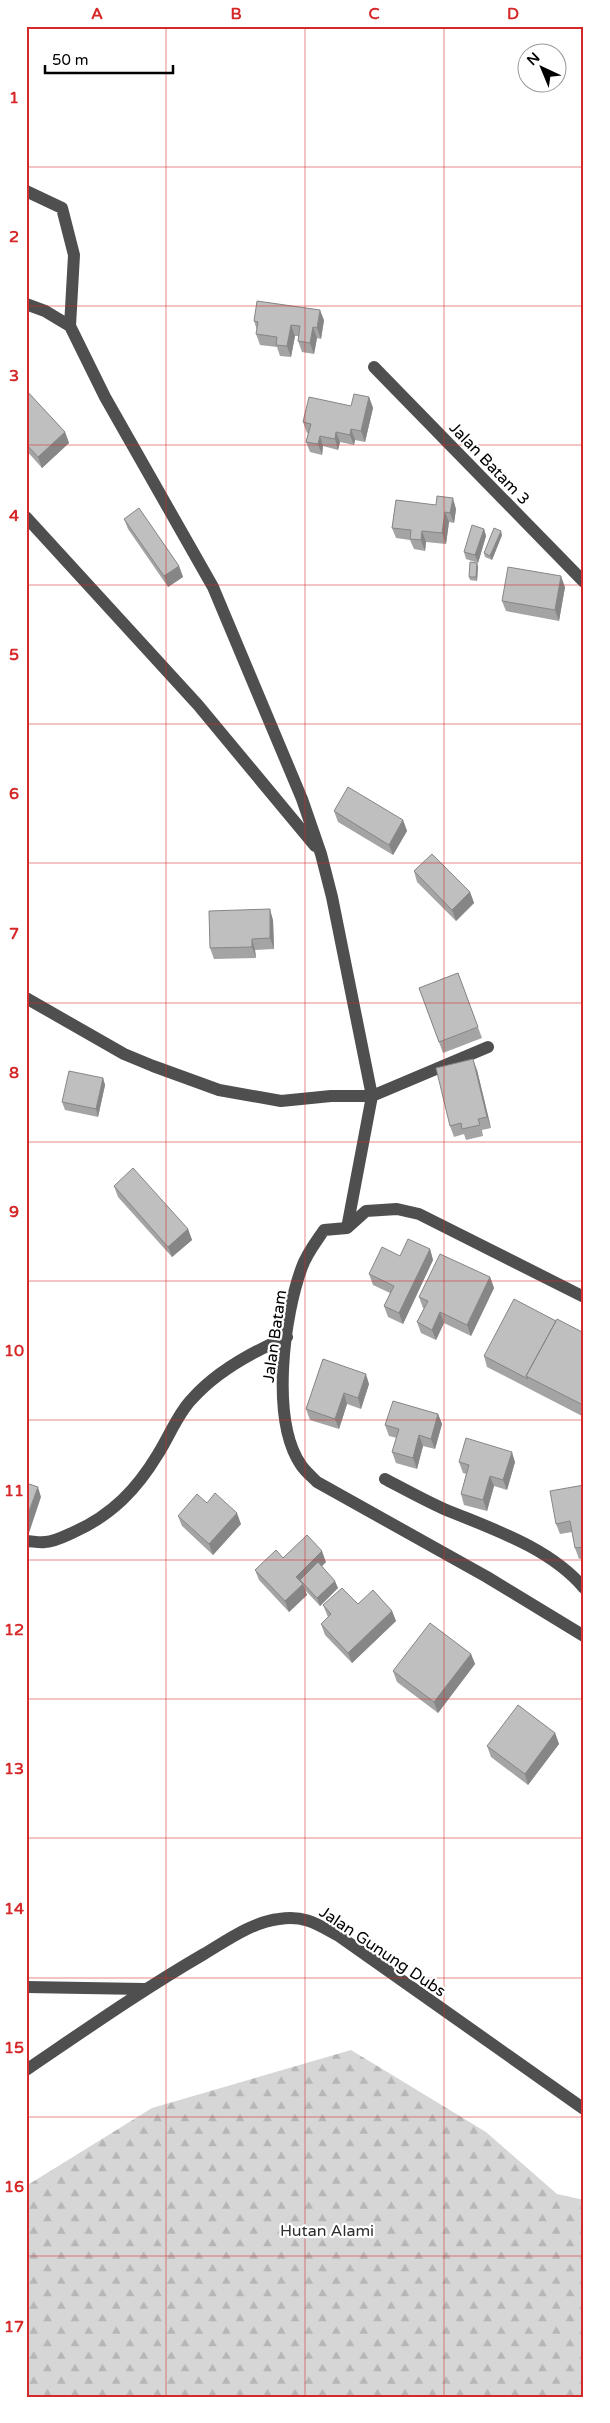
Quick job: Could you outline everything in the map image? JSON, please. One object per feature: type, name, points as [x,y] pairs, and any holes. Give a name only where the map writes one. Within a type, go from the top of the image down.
[{"type":"street","points":[[26,191],[62,208],[74,255],[70,326],[105,398],[212,587],[302,799],[322,854],[372,1096],[347,1228]]},
{"type":"street","points":[[26,304],[45,311],[70,326]]},
{"type":"street","name":"Jalan Batam 3","points":[[374,367],[584,582]]},
{"type":"street","points":[[26,517],[198,705],[322,854]]},
{"type":"street","points":[[26,998],[124,1054],[219,1090],[280,1101],[331,1096],[372,1096],[488,1047]]},
{"type":"street","points":[[347,1228],[366,1211],[396,1209],[419,1214],[584,1297]]},
{"type":"street","name":"Jalan Batam","points":[[347,1228],[324,1230],[313,1245],[302,1266],[287,1337],[282,1374],[284,1414],[290,1438],[301,1465],[312,1476],[355,1504],[487,1577],[584,1636]]},
{"type":"street","points":[[26,1541],[47,1542],[65,1536],[94,1523],[114,1509],[132,1492],[156,1457],[191,1399],[240,1362],[265,1346],[287,1337]]},
{"type":"street","points":[[385,1478],[442,1508],[481,1523],[555,1561],[584,1588]]},
{"type":"street","name":"Jalan Gunung Dubs","points":[[26,2070],[144,1989],[255,1926],[279,1919],[308,1919],[339,1936],[584,2108]]},
{"type":"street","points":[[26,1987],[144,1989]]},
{"type":"green space","name":"Hutan Alami","points":[[351,2050],[486,2132],[557,2194],[584,2200],[584,2397],[26,2397],[26,2186],[152,2108]]},
{"type":"building","points":[[257,301],[320,310],[317,328],[313,327],[310,343],[298,341],[300,326],[291,325],[287,346],[276,345],[277,337],[256,334],[258,322],[254,321]]},
{"type":"building","points":[[26,390],[65,432],[38,457],[26,444]]},
{"type":"building","points":[[354,394],[369,397],[361,431],[351,429],[350,435],[336,432],[335,439],[320,436],[318,444],[306,442],[311,424],[303,422],[309,397],[351,406]]},
{"type":"building","points":[[437,496],[453,498],[450,513],[445,512],[442,533],[422,531],[421,540],[410,539],[411,530],[392,528],[396,500],[436,505]]},
{"type":"building","points":[[139,508],[179,566],[164,576],[124,519]]},
{"type":"building","points":[[472,525],[484,529],[475,555],[464,552]]},
{"type":"building","points":[[494,528],[501,531],[490,556],[484,553]]},
{"type":"building","points":[[470,562],[477,563],[476,577],[469,577]]},
{"type":"building","points":[[508,567],[561,576],[555,610],[502,601]]},
{"type":"building","points":[[348,787],[403,820],[389,845],[334,811]]},
{"type":"building","points":[[432,854],[470,892],[452,910],[414,871]]},
{"type":"building","points":[[270,909],[270,938],[252,939],[252,947],[210,948],[209,911]]},
{"type":"building","points":[[458,973],[478,1027],[439,1042],[419,988]]},
{"type":"building","points":[[473,1059],[487,1117],[478,1119],[480,1125],[462,1129],[461,1123],[450,1126],[436,1068]]},
{"type":"building","points":[[69,1071],[103,1078],[96,1109],[62,1102]]},
{"type":"building","points":[[133,1168],[188,1229],[168,1247],[114,1186]]},
{"type":"building","points":[[408,1239],[430,1249],[399,1313],[384,1306],[394,1286],[369,1274],[382,1247],[400,1256]]},
{"type":"building","points":[[440,1254],[490,1277],[467,1325],[440,1312],[432,1330],[417,1322],[428,1301],[419,1297]]},
{"type":"building","points":[[514,1299],[556,1321],[526,1376],[528,1379],[484,1356]]},
{"type":"building","points":[[557,1319],[584,1333],[584,1399],[581,1404],[526,1376]]},
{"type":"building","points":[[323,1359],[366,1374],[358,1398],[344,1393],[335,1419],[306,1409]]},
{"type":"building","points":[[393,1401],[438,1414],[431,1439],[419,1435],[413,1458],[392,1452],[399,1429],[385,1425]]},
{"type":"building","points":[[466,1438],[512,1452],[503,1480],[490,1476],[483,1500],[461,1494],[469,1465],[459,1462]]},
{"type":"building","points":[[26,1483],[38,1487],[26,1519]]},
{"type":"building","points":[[584,1485],[584,1547],[575,1548],[570,1521],[556,1524],[550,1491]]},
{"type":"building","points":[[215,1493],[237,1513],[209,1544],[178,1516],[197,1494],[207,1503]]},
{"type":"building","points":[[307,1535],[322,1551],[296,1577],[303,1584],[285,1601],[255,1570],[276,1550],[283,1558]]},
{"type":"building","points":[[318,1562],[335,1581],[317,1598],[300,1580]]},
{"type":"building","points":[[342,1588],[358,1604],[373,1590],[392,1611],[348,1653],[321,1624],[331,1614],[323,1605]]},
{"type":"building","points":[[430,1623],[471,1654],[434,1702],[393,1671]]},
{"type":"building","points":[[518,1705],[555,1733],[525,1774],[487,1746]]}]
